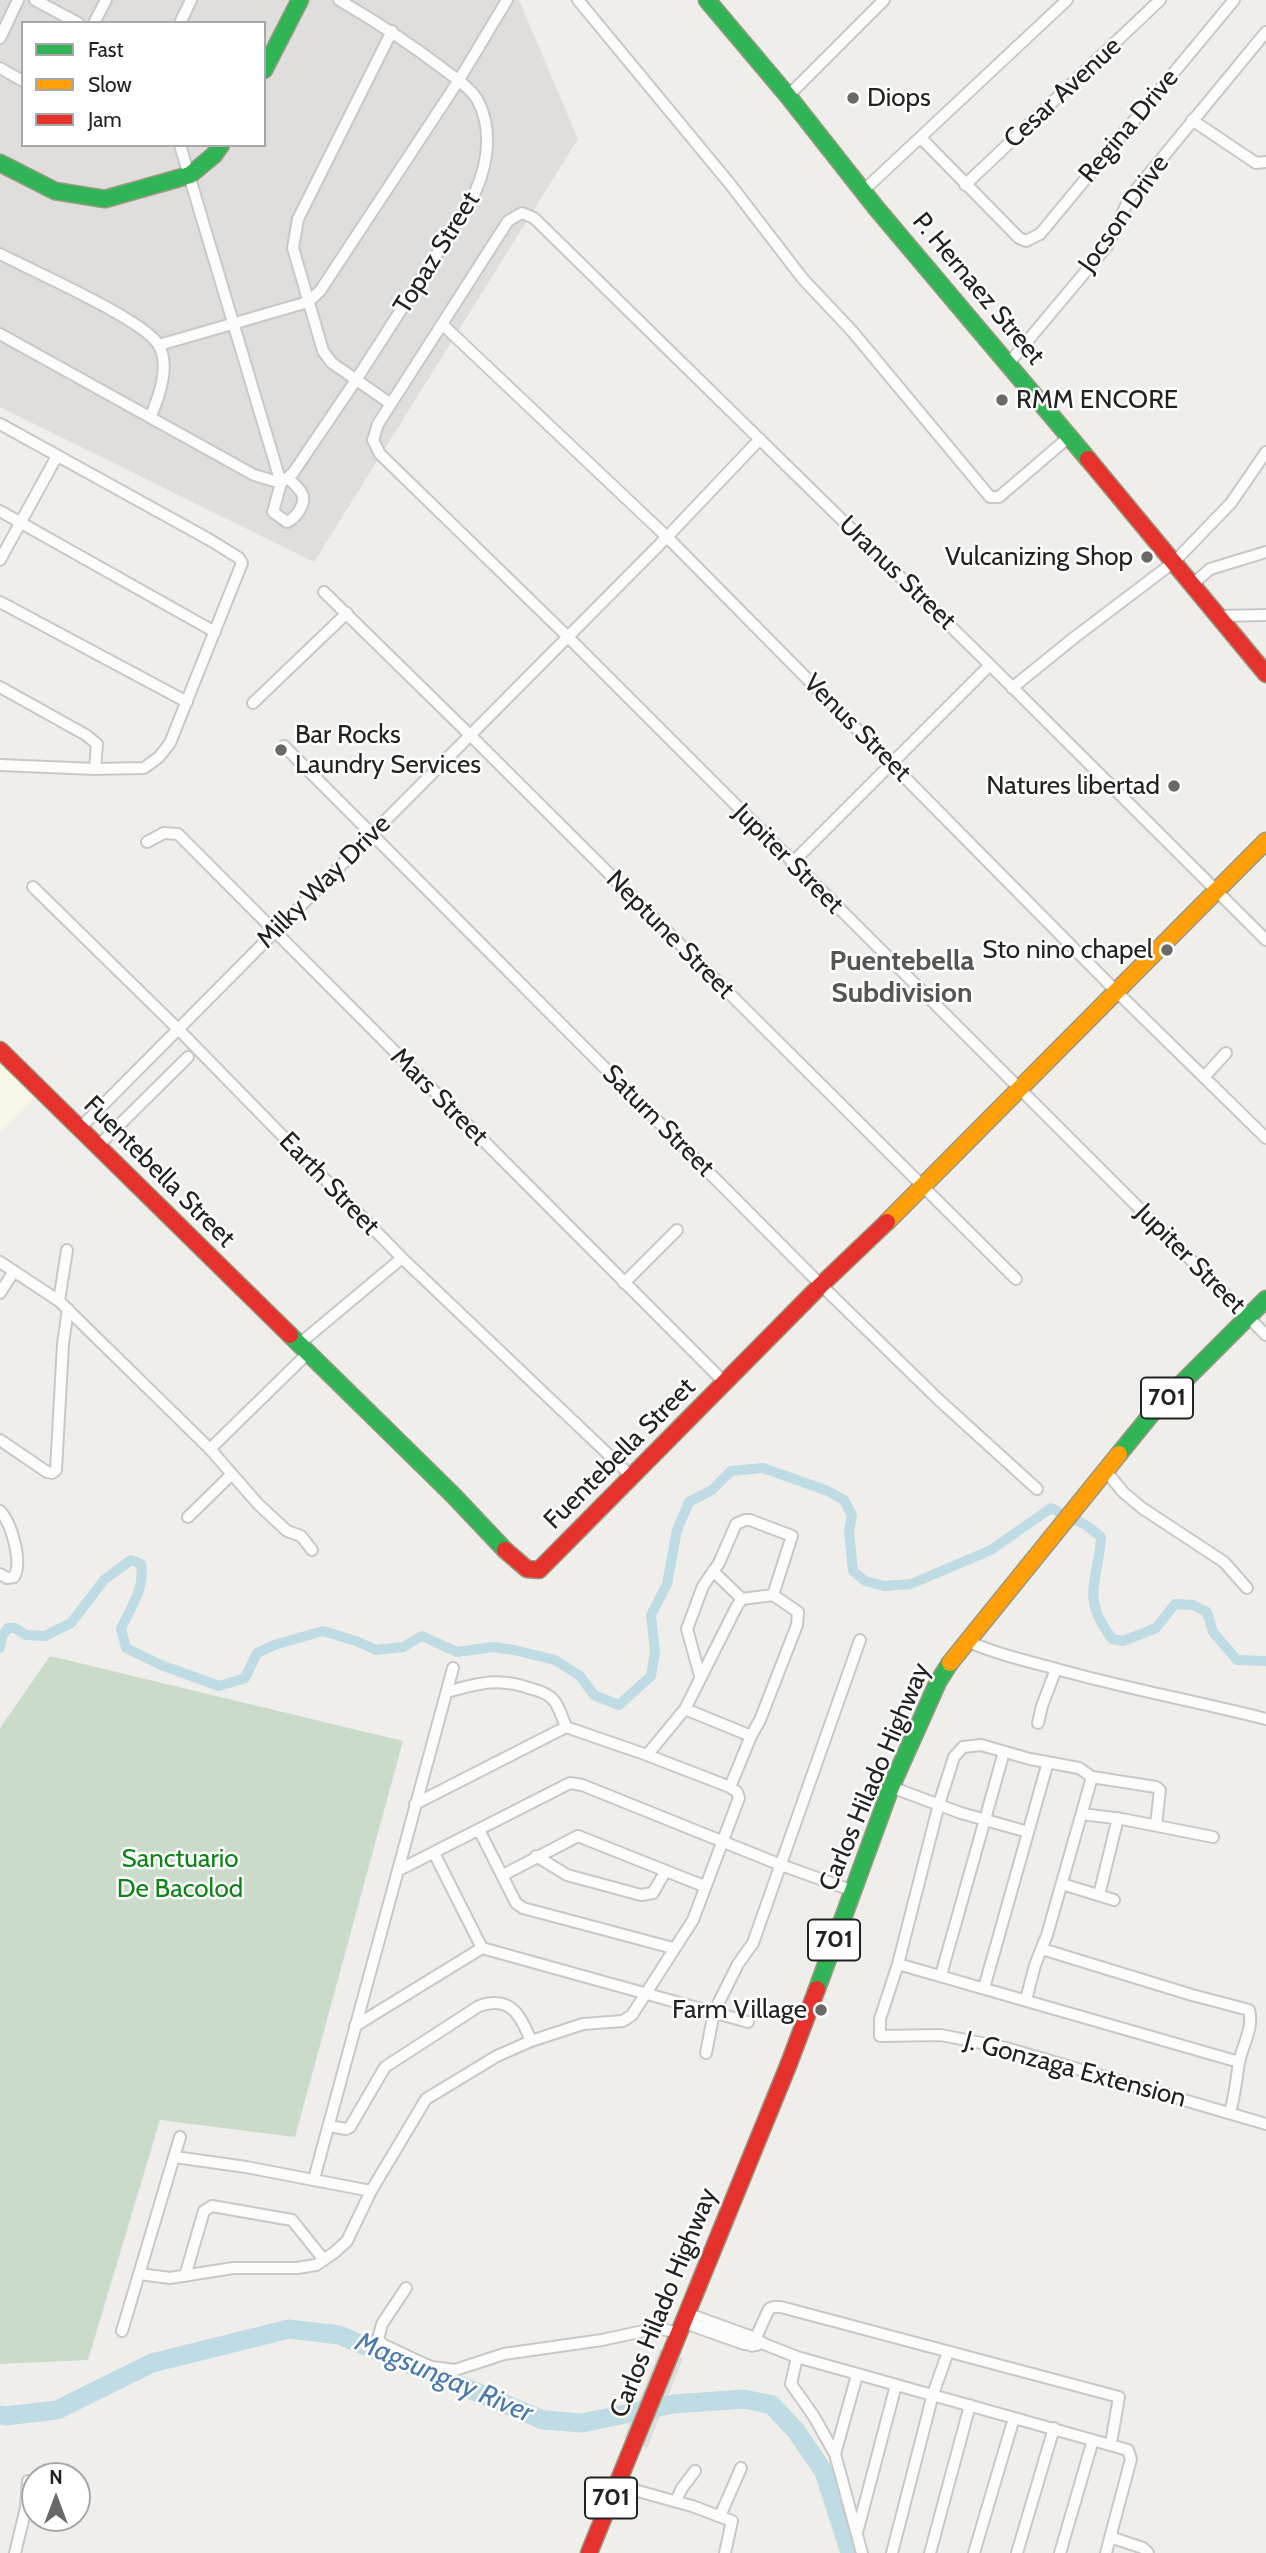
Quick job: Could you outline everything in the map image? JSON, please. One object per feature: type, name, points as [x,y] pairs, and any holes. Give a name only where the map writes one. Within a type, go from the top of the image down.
[{"type":"main road","points":[[266,66],[300,0]]},
{"type":"main road","name":"P. Hernaez Street","points":[[707,0],[1266,674]]},
{"type":"main road","points":[[0,163],[55,191],[105,199],[190,175],[220,147]]},
{"type":"main road","name":"Fuentebella Street","points":[[0,1050],[453,1495],[494,1540],[531,1571],[543,1567],[1266,841]]},
{"type":"main road","name":"Carlos Hilado Highway","points":[[589,2553],[812,2004],[851,1889],[931,1694],[967,1641],[1154,1411],[1266,1299]]},
{"type":"street","points":[[0,38],[18,0]]},
{"type":"street","points":[[35,0],[74,21]]},
{"type":"street","points":[[95,21],[106,0]]},
{"type":"street","points":[[181,21],[191,0]]},
{"type":"street","name":"Topaz Street","points":[[285,480],[356,380],[480,184],[486,163],[485,126],[478,100],[459,80],[392,31],[339,0]]},
{"type":"street","points":[[159,345],[308,302],[332,275],[459,80],[507,0]]},
{"type":"street","points":[[578,0],[730,184],[803,279],[852,331],[990,497],[999,497],[1069,437]]},
{"type":"street","points":[[788,96],[884,0]]},
{"type":"street","points":[[863,191],[1067,0]]},
{"type":"street","name":"Cesar Avenue","points":[[965,185],[1160,0]]},
{"type":"street","name":"Regina Drive","points":[[965,185],[1019,238],[1026,241],[1040,234],[1234,0]]},
{"type":"street","points":[[392,31],[298,219],[293,248],[323,351],[332,363],[391,404],[442,324]]},
{"type":"street","name":"Jocson Drive","points":[[1009,363],[1107,246],[1130,197],[1266,32]]},
{"type":"street","points":[[0,68],[21,80]]},
{"type":"street","points":[[1192,120],[1256,163],[1266,162]]},
{"type":"street","points":[[921,138],[965,185]]},
{"type":"street","points":[[0,334],[254,475],[268,481],[285,480],[181,147]]},
{"type":"street","name":"Uranus Street","points":[[442,324],[508,221],[522,213],[534,218],[990,664],[1266,940]]},
{"type":"street","points":[[0,254],[139,326],[159,345],[163,384],[151,416]]},
{"type":"street","name":"Venus Street","points":[[442,324],[667,537],[1115,990],[1266,1138]]},
{"type":"street","name":"Jupiter Street","points":[[391,404],[378,424],[373,440],[380,454],[567,636],[1266,1335]]},
{"type":"street","points":[[0,424],[239,558],[242,568],[170,743],[153,763],[144,768],[95,769],[0,765]]},
{"type":"street","name":"Milky Way Drive","points":[[80,1128],[471,736],[760,439]]},
{"type":"street","points":[[1012,688],[1075,636],[1174,562],[1231,503],[1266,452]]},
{"type":"street","points":[[0,560],[57,456]]},
{"type":"street","points":[[0,511],[215,632]]},
{"type":"street","points":[[1192,585],[1210,569],[1266,552]]},
{"type":"street","name":"Neptune Street","points":[[324,592],[1016,1279]]},
{"type":"street","points":[[0,602],[187,702]]},
{"type":"street","points":[[253,703],[347,613]]},
{"type":"street","points":[[1218,616],[1266,615]]},
{"type":"street","points":[[792,863],[990,664]]},
{"type":"street","points":[[0,687],[86,734],[97,744],[95,769]]},
{"type":"street","name":"Saturn Street","points":[[284,746],[821,1285],[939,1400],[1037,1489]]},
{"type":"street","name":"Mars Street","points":[[147,842],[164,833],[178,834],[725,1383]]},
{"type":"street","name":"Earth Street","points":[[33,887],[178,1029],[401,1258],[631,1476]]},
{"type":"street","points":[[1203,1077],[1226,1054]]},
{"type":"street","points":[[98,1146],[188,1057]]},
{"type":"street","points":[[624,1283],[677,1230]]},
{"type":"street","points":[[59,1301],[66,1250]]},
{"type":"street","points":[[210,1449],[303,1349],[401,1258]]},
{"type":"street","points":[[0,1262],[68,1309],[210,1449],[231,1475],[284,1528],[298,1533],[312,1550]]},
{"type":"street","points":[[0,1293],[14,1271]]},
{"type":"street","points":[[0,1440],[47,1472],[52,1473],[56,1469],[63,1344],[68,1309]]},
{"type":"street","points":[[1105,1470],[1123,1492],[1142,1508],[1224,1562],[1247,1588]]},
{"type":"street","points":[[188,1517],[231,1475]]},
{"type":"street","points":[[0,1511],[11,1528],[18,1566],[14,1577],[7,1578],[0,1574]]},
{"type":"street","points":[[700,1676],[686,1632],[703,1586],[725,1550],[734,1528],[741,1521],[750,1520],[789,1533],[792,1539],[773,1595]]},
{"type":"street","points":[[713,1571],[742,1600]]},
{"type":"street","points":[[647,1755],[685,1709],[733,1612],[742,1600],[773,1595],[795,1608],[799,1616],[760,1720],[730,1787]]},
{"type":"street","points":[[706,2053],[714,2012],[738,1964],[753,1942],[860,1640]]},
{"type":"street","points":[[967,1641],[990,1651],[1103,1683],[1205,1702],[1266,1718]]},
{"type":"street","points":[[314,2179],[453,1668]]},
{"type":"street","points":[[1038,1723],[1056,1670]]},
{"type":"street","points":[[447,1692],[485,1682],[504,1681],[522,1685],[555,1701],[566,1727]]},
{"type":"street","points":[[685,1709],[751,1736]]},
{"type":"street","points":[[140,2274],[170,2278],[233,2268],[309,2267],[324,2260],[347,2241],[371,2191],[426,2099],[497,2056],[531,2041],[583,2024],[623,2021],[632,2015],[699,1909],[704,1886],[739,1798],[737,1792],[730,1787],[566,1727],[436,1796],[415,1804]]},
{"type":"street","points":[[1156,1825],[1159,1789],[1092,1777],[1079,1768],[981,1745],[963,1747],[954,1757],[939,1804],[898,1964],[1239,2062]]},
{"type":"street","points":[[941,1975],[1004,1752]]},
{"type":"street","points":[[984,1988],[1048,1762]]},
{"type":"street","points":[[1026,2000],[1092,1777]]},
{"type":"street","points":[[399,1870],[570,1783],[582,1785],[781,1865],[851,1889]]},
{"type":"street","points":[[891,1787],[1028,1832]]},
{"type":"street","points":[[1082,1814],[1213,1836]]},
{"type":"street","points":[[1098,1895],[1118,1818]]},
{"type":"street","points":[[479,1830],[516,1903],[523,1908],[674,1948]]},
{"type":"street","points":[[503,1875],[575,1836],[584,1836],[704,1886]]},
{"type":"street","points":[[434,1853],[482,1948]]},
{"type":"street","points":[[536,1856],[568,1875],[641,1895],[653,1893],[665,1871]]},
{"type":"street","points":[[1062,1884],[1114,1899]]},
{"type":"street","points":[[355,2026],[482,1948],[748,2022]]},
{"type":"street","points":[[1042,1949],[1248,2010],[1250,2029],[1239,2062],[1238,2082],[1230,2112]]},
{"type":"street","name":"J. Gonzaga Extension","points":[[898,1964],[880,2020],[880,2036],[941,2035],[986,2044],[1266,2124]]},
{"type":"street","points":[[329,2126],[346,2129],[350,2127],[384,2067],[479,2006],[493,2003],[520,2014],[531,2041]]},
{"type":"street","points":[[122,2330],[180,2137]]},
{"type":"street","points":[[175,2157],[371,2191]]},
{"type":"street","points":[[185,2276],[204,2211],[212,2206],[292,2220],[324,2260]]},
{"type":"street","points":[[405,2288],[382,2324],[378,2339],[393,2350],[432,2367],[455,2370],[504,2354],[602,2340],[682,2323],[1128,2450],[1131,2459],[1106,2553]]},
{"type":"street","points":[[757,2343],[769,2309],[781,2307],[1119,2397],[1111,2444]]},
{"type":"street","points":[[892,2553],[933,2394],[948,2352]]},
{"type":"street","points":[[797,2357],[791,2384],[813,2415],[835,2454],[862,2553]]},
{"type":"street","points":[[835,2454],[858,2375]]},
{"type":"street","points":[[857,2532],[896,2385]]},
{"type":"street","points":[[930,2553],[970,2405]]},
{"type":"street","points":[[974,2553],[1014,2418]]},
{"type":"street","points":[[1017,2553],[1054,2428]]},
{"type":"street","points":[[1060,2553],[1093,2440]]},
{"type":"street","points":[[720,2516],[741,2468]]},
{"type":"street","points":[[676,2501],[695,2471]]},
{"type":"street","points":[[616,2485],[676,2501],[732,2521],[725,2553]]},
{"type":"street","points":[[15,2553],[21,2528]]},
{"type":"street","points":[[1110,2537],[1143,2548],[1147,2553]]},
{"type":"shaded area","points":[[0,0],[519,0],[578,139],[314,562],[0,407]]},
{"type":"shaded area","points":[[0,1056],[37,1094],[0,1131]]},
{"type":"green space","name":"Sanctuario De Bacolod","points":[[50,1656],[403,1741],[295,2137],[160,2120],[88,2360],[0,2364],[0,1728]]},
{"type":"pier","points":[[660,2349],[683,2358],[647,2448],[624,2438]]},
{"type":"waterway","points":[[0,1648],[2,1636],[8,1628],[15,1628],[26,1635],[45,1636],[71,1623],[104,1580],[131,1560],[141,1564],[142,1573],[136,1598],[121,1629],[126,1648],[161,1665],[219,1686],[245,1678],[257,1653],[274,1645],[323,1631],[376,1650],[403,1647],[422,1636],[457,1652],[493,1647],[555,1660],[580,1676],[594,1695],[619,1705],[651,1676],[655,1652],[651,1615],[667,1584],[677,1530],[689,1502],[712,1490],[731,1471],[763,1468],[828,1491],[844,1500],[852,1515],[849,1531],[853,1571],[865,1581],[884,1586],[911,1584],[991,1550],[1051,1508],[1086,1525],[1101,1537],[1094,1600],[1096,1612],[1112,1639],[1123,1641],[1156,1628],[1175,1604],[1193,1605],[1207,1612],[1213,1632],[1237,1660],[1266,1661]]},
{"type":"waterway","name":"Magsungay River","points":[[0,2415],[57,2410],[152,2363],[289,2329],[339,2335],[543,2420],[582,2423],[673,2404],[744,2399],[772,2405],[796,2431],[824,2472],[850,2553]]},
{"type":"traffic: fast","points":[[266,66],[300,0]]},
{"type":"traffic: fast","points":[[707,0],[788,96],[877,209],[1088,459]]},
{"type":"traffic: fast","points":[[0,163],[55,191],[105,199],[190,175],[220,147]]},
{"type":"traffic: fast","points":[[1119,1454],[1154,1411],[1266,1299]]},
{"type":"traffic: fast","points":[[290,1335],[453,1495],[505,1550]]},
{"type":"traffic: fast","points":[[817,1989],[891,1787],[938,1682],[950,1663]]},
{"type":"traffic: slow","points":[[887,1222],[1266,841]]},
{"type":"traffic: slow","points":[[950,1663],[1119,1454]]},
{"type":"traffic: jam","points":[[1088,459],[1266,674]]},
{"type":"traffic: jam","points":[[0,1050],[290,1335]]},
{"type":"traffic: jam","points":[[505,1550],[527,1569],[539,1570],[821,1285],[887,1222]]},
{"type":"traffic: jam","points":[[589,2553],[817,1989]]},
{"type":"place","name":"Diops","points":[[853,98]]},
{"type":"place","name":"RMM ENCORE","points":[[1002,400]]},
{"type":"place","name":"Vulcanizing Shop","points":[[1147,557]]},
{"type":"place","name":"Bar Rocks Laundry Services","points":[[281,750]]},
{"type":"place","name":"Natures libertad","points":[[1174,786]]},
{"type":"place","name":"Sto nino chapel","points":[[1167,950]]},
{"type":"place","name":"Farm Village","points":[[821,2010]]},
{"type":"district","name":"Puentebella Subdivision","points":[[902,978]]}]
